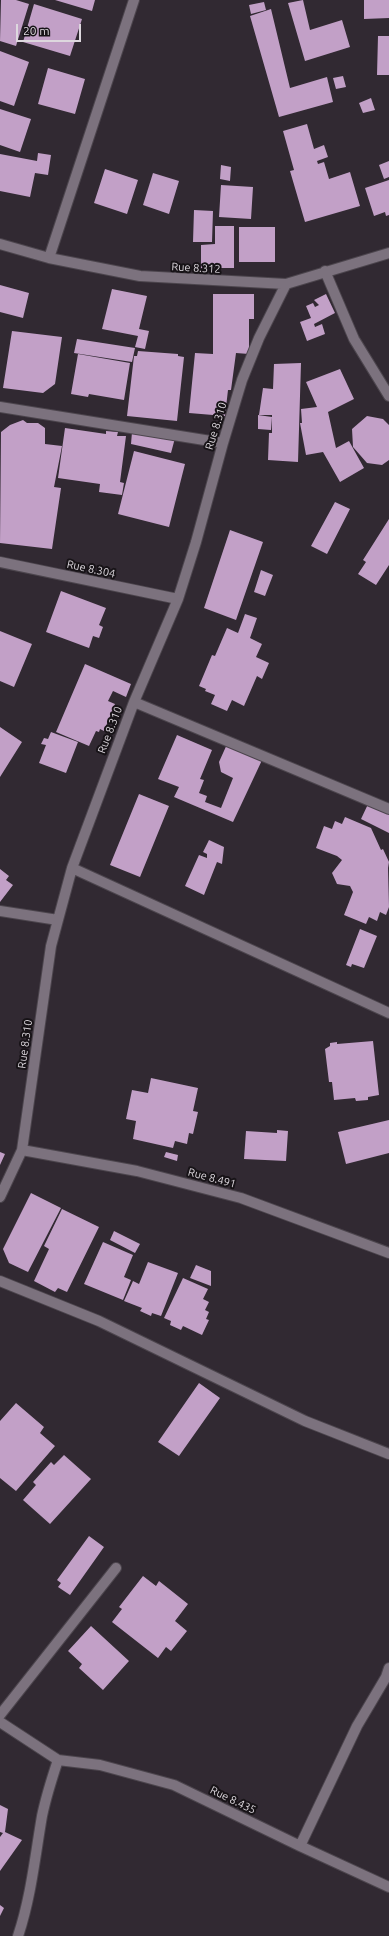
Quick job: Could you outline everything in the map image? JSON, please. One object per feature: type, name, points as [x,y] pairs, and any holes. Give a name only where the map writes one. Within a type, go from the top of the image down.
[{"type":"street","points":[[49,258],[134,0]]},
{"type":"street","name":"Rue 8.312","points":[[0,244],[49,258],[140,276],[286,284],[325,271],[389,253]]},
{"type":"street","points":[[325,271],[354,339],[389,396]]},
{"type":"street","name":"Rue 8.310","points":[[0,1197],[22,1150],[51,946],[72,868],[134,702],[178,599],[245,373],[259,338],[286,284]]},
{"type":"street","points":[[0,408],[223,443]]},
{"type":"street","name":"Rue 8.304","points":[[0,562],[178,599]]},
{"type":"street","points":[[134,702],[389,809]]},
{"type":"street","points":[[72,868],[389,1013]]},
{"type":"street","points":[[0,911],[58,920]]},
{"type":"street","name":"Rue 8.491","points":[[22,1150],[137,1171],[241,1198],[389,1253]]},
{"type":"street","points":[[0,1281],[99,1321],[306,1421],[389,1454]]},
{"type":"street","points":[[0,1715],[116,1568]]},
{"type":"street","points":[[300,1846],[357,1726],[388,1674]]},
{"type":"street","name":"Rue 8.435","points":[[0,1722],[58,1760],[100,1765],[174,1785],[389,1887]]},
{"type":"street","points":[[18,1936],[27,1910],[43,1815],[58,1760]]},
{"type":"building","points":[[1,0],[16,0],[29,4],[16,46],[0,41]]},
{"type":"building","points":[[55,0],[95,0],[92,11]]},
{"type":"building","points":[[303,0],[310,30],[342,20],[350,47],[305,61],[288,3]]},
{"type":"building","points":[[364,0],[389,0],[389,18],[364,19]]},
{"type":"building","points":[[264,2],[266,10],[251,14],[249,5]]},
{"type":"building","points":[[34,4],[82,19],[70,56],[23,42]]},
{"type":"building","points":[[271,9],[290,88],[327,77],[333,102],[279,117],[250,16]]},
{"type":"building","points":[[378,36],[389,36],[389,75],[377,75]]},
{"type":"building","points":[[0,51],[29,62],[14,106],[0,101]]},
{"type":"building","points":[[48,68],[85,79],[75,114],[38,104]]},
{"type":"building","points":[[343,76],[346,87],[336,89],[333,78]]},
{"type":"building","points":[[371,98],[375,110],[363,113],[359,103]]},
{"type":"building","points":[[0,109],[31,119],[20,152],[0,145]]},
{"type":"building","points":[[307,124],[314,149],[324,145],[328,157],[317,161],[318,164],[324,162],[329,179],[350,172],[360,206],[305,222],[290,171],[294,170],[283,131]]},
{"type":"building","points":[[38,153],[51,155],[48,175],[35,173],[30,197],[0,191],[0,154],[37,161]]},
{"type":"building","points":[[389,161],[389,177],[384,179],[379,165]]},
{"type":"building","points":[[221,165],[231,167],[230,181],[220,179]]},
{"type":"building","points":[[105,169],[138,180],[127,214],[94,203]]},
{"type":"building","points":[[153,173],[179,181],[169,214],[143,205]]},
{"type":"building","points":[[389,180],[389,215],[386,216],[385,212],[374,216],[365,188]]},
{"type":"building","points":[[221,185],[253,187],[251,219],[219,217]]},
{"type":"building","points":[[194,210],[213,211],[212,242],[193,242]]},
{"type":"building","points":[[215,226],[234,226],[234,268],[201,268],[201,245],[215,244]]},
{"type":"building","points":[[239,227],[275,227],[275,262],[239,262]]},
{"type":"building","points":[[0,285],[29,293],[23,318],[0,312]]},
{"type":"building","points":[[112,289],[147,296],[139,329],[149,331],[145,349],[135,347],[138,336],[102,329]]},
{"type":"building","points":[[213,294],[254,294],[254,319],[249,319],[249,354],[236,353],[231,390],[228,390],[225,416],[189,413],[195,353],[213,354]]},
{"type":"building","points":[[326,294],[335,313],[314,324],[315,327],[322,324],[325,334],[307,341],[300,322],[311,318],[306,306],[313,303],[315,307],[319,305],[314,300]]},
{"type":"building","points":[[12,331],[62,337],[55,384],[43,393],[3,388]]},
{"type":"building","points":[[77,339],[135,348],[132,362],[74,353]]},
{"type":"building","points":[[138,351],[178,354],[178,356],[184,357],[177,421],[127,416],[134,356],[137,356]]},
{"type":"building","points":[[78,354],[130,363],[124,400],[89,394],[88,397],[71,394]]},
{"type":"building","points":[[301,363],[298,462],[268,460],[269,433],[272,433],[272,415],[259,415],[263,388],[273,389],[274,364]]},
{"type":"building","points":[[340,369],[354,399],[328,412],[336,448],[349,441],[364,468],[340,482],[323,452],[306,455],[300,423],[302,423],[301,409],[317,407],[306,382]]},
{"type":"building","points":[[258,415],[272,417],[271,430],[258,429]]},
{"type":"building","points":[[367,416],[383,419],[389,425],[389,460],[382,465],[367,463],[353,447],[352,429]]},
{"type":"building","points":[[23,420],[27,423],[38,423],[45,428],[45,444],[62,446],[54,487],[61,488],[52,549],[0,543],[1,432],[10,425]]},
{"type":"building","points":[[65,428],[106,434],[106,431],[118,432],[117,436],[126,436],[120,482],[124,483],[122,495],[99,492],[100,484],[58,478]]},
{"type":"building","points":[[132,432],[175,438],[171,453],[131,444]]},
{"type":"building","points":[[134,451],[185,464],[169,527],[118,514]]},
{"type":"building","points":[[335,502],[350,509],[327,554],[311,546]]},
{"type":"building","points":[[389,519],[389,565],[376,585],[358,574],[366,562],[363,560]]},
{"type":"building","points":[[230,530],[263,542],[236,620],[204,608]]},
{"type":"building","points":[[261,570],[273,575],[265,596],[254,592]]},
{"type":"building","points":[[61,591],[106,608],[99,625],[103,627],[99,638],[93,636],[89,648],[46,632]]},
{"type":"building","points":[[245,614],[257,618],[250,638],[262,644],[256,657],[269,663],[262,679],[257,676],[244,706],[232,700],[227,711],[211,704],[215,695],[205,691],[206,689],[199,686],[212,655],[215,656],[227,628],[238,633]]},
{"type":"building","points":[[0,631],[32,644],[14,687],[0,681]]},
{"type":"building","points":[[85,664],[131,684],[126,697],[113,691],[108,701],[115,704],[104,731],[100,729],[99,732],[96,731],[89,746],[56,732]]},
{"type":"building","points":[[0,727],[22,742],[0,777]]},
{"type":"building","points":[[51,732],[78,742],[66,773],[39,763],[46,745],[41,744],[44,738],[48,739]]},
{"type":"building","points":[[177,735],[212,750],[200,779],[204,780],[199,793],[207,796],[205,802],[221,808],[233,778],[221,772],[219,762],[228,742],[263,758],[233,822],[174,797],[179,787],[158,779]]},
{"type":"building","points":[[139,794],[169,806],[140,877],[110,865]]},
{"type":"building","points":[[369,802],[389,811],[389,833],[361,819]]},
{"type":"building","points":[[345,817],[371,828],[381,850],[383,849],[389,862],[389,907],[386,915],[380,912],[377,921],[369,917],[366,924],[344,915],[353,892],[350,886],[337,884],[332,873],[342,860],[337,856],[316,848],[324,826],[332,829],[335,821],[342,824]]},
{"type":"building","points":[[209,840],[224,847],[222,864],[217,862],[204,895],[185,886],[199,855],[207,858],[207,854],[203,852]]},
{"type":"building","points":[[0,869],[9,876],[6,880],[13,885],[0,902]]},
{"type":"building","points":[[360,929],[377,936],[364,968],[352,964],[351,967],[346,965]]},
{"type":"building","points":[[373,1041],[379,1095],[368,1097],[368,1100],[356,1101],[355,1098],[334,1100],[332,1082],[329,1082],[325,1049],[330,1046],[330,1043],[337,1042],[337,1044]]},
{"type":"building","points":[[151,1078],[198,1088],[193,1111],[198,1112],[193,1134],[189,1133],[187,1144],[175,1141],[173,1148],[133,1139],[136,1121],[126,1119],[132,1090],[148,1093]]},
{"type":"building","points":[[389,1120],[389,1153],[346,1164],[338,1132]]},
{"type":"building","points":[[277,1130],[288,1131],[286,1161],[244,1159],[246,1131],[277,1133]]},
{"type":"building","points":[[0,1152],[5,1154],[0,1165]]},
{"type":"building","points":[[166,1152],[178,1155],[177,1161],[164,1157]]},
{"type":"building","points":[[31,1193],[61,1208],[28,1272],[9,1263],[3,1249]]},
{"type":"building","points":[[62,1209],[99,1227],[67,1292],[58,1288],[55,1292],[34,1281],[49,1249],[44,1246]]},
{"type":"building","points":[[114,1231],[140,1244],[135,1253],[110,1240]]},
{"type":"building","points":[[103,1242],[133,1255],[124,1277],[131,1280],[123,1300],[84,1284]]},
{"type":"building","points":[[148,1262],[178,1273],[161,1316],[152,1313],[151,1316],[140,1311],[142,1308],[124,1301],[133,1281],[139,1284]]},
{"type":"building","points":[[196,1265],[211,1271],[211,1286],[190,1278]]},
{"type":"building","points":[[183,1278],[208,1289],[203,1299],[209,1302],[205,1310],[209,1312],[206,1319],[209,1320],[202,1335],[183,1326],[181,1330],[170,1325],[171,1321],[164,1318]]},
{"type":"building","points":[[199,1383],[220,1398],[179,1456],[158,1442]]},
{"type":"building","points":[[16,1403],[44,1427],[40,1433],[55,1446],[16,1491],[0,1478],[0,1421]]},
{"type":"building","points":[[64,1455],[91,1479],[50,1524],[23,1500],[36,1485],[33,1482],[51,1462],[54,1465]]},
{"type":"building","points":[[89,1536],[104,1547],[70,1595],[58,1587],[61,1583],[57,1580]]},
{"type":"building","points":[[143,1576],[156,1586],[159,1581],[188,1604],[175,1621],[187,1631],[171,1651],[166,1647],[158,1658],[112,1622],[122,1609],[119,1607]]},
{"type":"building","points":[[91,1626],[129,1661],[103,1690],[79,1668],[82,1664],[68,1651]]},
{"type":"building","points":[[0,1805],[8,1809],[5,1832],[22,1840],[0,1871],[0,1837],[3,1833],[0,1832]]},
{"type":"building","points":[[0,1905],[4,1908],[0,1916]]}]
